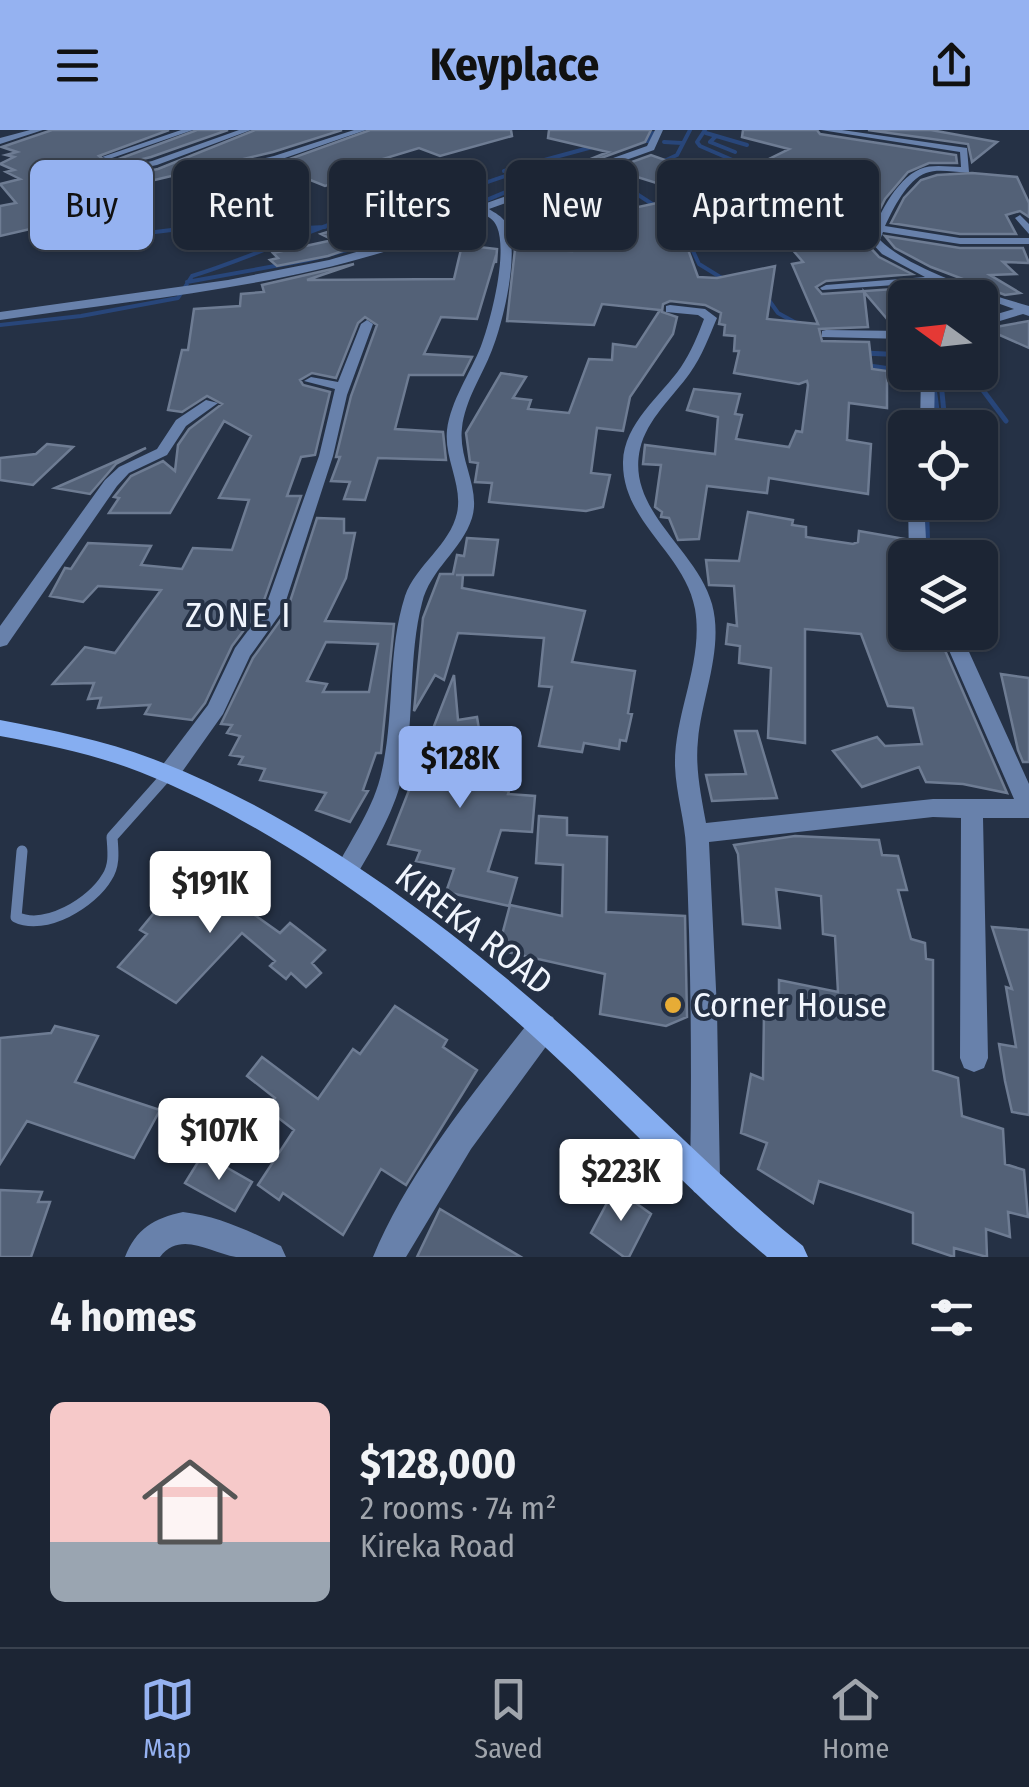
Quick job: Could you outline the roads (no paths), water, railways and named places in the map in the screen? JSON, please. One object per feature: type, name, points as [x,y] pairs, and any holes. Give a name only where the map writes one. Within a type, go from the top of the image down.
[{"type":"main road","name":"KIREKA ROAD","points":[[0,728],[95,745],[169,774],[346,873],[543,1027],[705,1181],[792,1257]]},
{"type":"street","points":[[0,141],[39,130]]},
{"type":"street","points":[[106,157],[190,130]]},
{"type":"street","points":[[153,163],[247,130]]},
{"type":"street","points":[[266,160],[362,130]]},
{"type":"street","points":[[486,206],[651,148],[659,130]]},
{"type":"street","points":[[824,130],[965,152],[966,170],[918,173],[879,227]]},
{"type":"street","points":[[308,134],[331,139]]},
{"type":"street","points":[[346,873],[382,810],[393,770],[414,596],[429,563],[465,515],[466,496],[456,460],[454,433],[462,403],[489,344],[503,266],[501,222],[486,212]]},
{"type":"street","points":[[1020,218],[1029,231]]},
{"type":"street","points":[[879,228],[960,241],[1029,240]]},
{"type":"street","points":[[879,246],[884,252],[945,279],[1028,310]]},
{"type":"street","points":[[0,316],[192,288],[331,263],[375,250]]},
{"type":"street","points":[[826,288],[945,279]]},
{"type":"street","points":[[670,309],[701,312],[710,318],[704,339],[685,372],[636,436],[630,462],[642,510],[693,574],[704,606],[708,636],[687,719],[686,766],[696,834],[706,1061],[705,1181]]},
{"type":"street","points":[[998,319],[1028,310]]},
{"type":"street","points":[[169,774],[216,709],[242,653],[274,610],[367,324]]},
{"type":"street","points":[[826,334],[888,335]]},
{"type":"street","points":[[310,381],[344,386]]},
{"type":"street","points":[[0,640],[111,483],[124,470],[162,452],[181,423],[211,403]]},
{"type":"street","points":[[696,834],[933,808],[1029,809],[958,650]]},
{"type":"street","points":[[972,809],[974,1058]]},
{"type":"street","points":[[389,1257],[427,1186],[475,1112],[543,1027]]},
{"type":"street","points":[[141,1257],[166,1230],[186,1226],[206,1229],[270,1257]]},
{"type":"lane","points":[[22,851],[16,917],[24,923],[36,924],[64,912],[105,882],[115,858],[112,836],[169,774]]},
{"type":"waterway","points":[[666,160],[677,155],[690,130]]},
{"type":"waterway","points":[[705,130],[697,142],[700,146],[732,160]]},
{"type":"waterway","points":[[639,141],[648,141],[653,133]]},
{"type":"waterway","points":[[706,133],[747,145]]},
{"type":"waterway","points":[[715,137],[710,142],[735,152]]},
{"type":"waterway","points":[[664,142],[682,143]]},
{"type":"waterway","points":[[504,171],[596,146]]},
{"type":"waterway","points":[[325,227],[372,211],[432,201],[506,176]]},
{"type":"waterway","points":[[188,282],[308,260],[398,237],[506,192]]},
{"type":"waterway","points":[[637,194],[657,207]]},
{"type":"waterway","points":[[153,232],[244,221],[264,230],[325,227]]},
{"type":"waterway","points":[[188,282],[192,276],[325,227]]},
{"type":"waterway","points":[[693,250],[699,264],[725,280]]},
{"type":"waterway","points":[[0,325],[81,316],[178,298],[188,282]]},
{"type":"waterway","points":[[766,296],[778,313],[800,325]]},
{"type":"waterway","points":[[880,354],[865,353],[888,354]]},
{"type":"waterway","points":[[862,365],[888,369]]},
{"type":"waterway","points":[[934,390],[937,410]]},
{"type":"waterway","points":[[942,390],[944,410]]},
{"type":"waterway","points":[[983,390],[1006,421]]},
{"type":"waterway","points":[[926,520],[927,539]]},
{"type":"place","name":"Corner House","points":[[673,1005]]},
{"type":"district","name":"ZONE I","points":[[239,615]]}]
